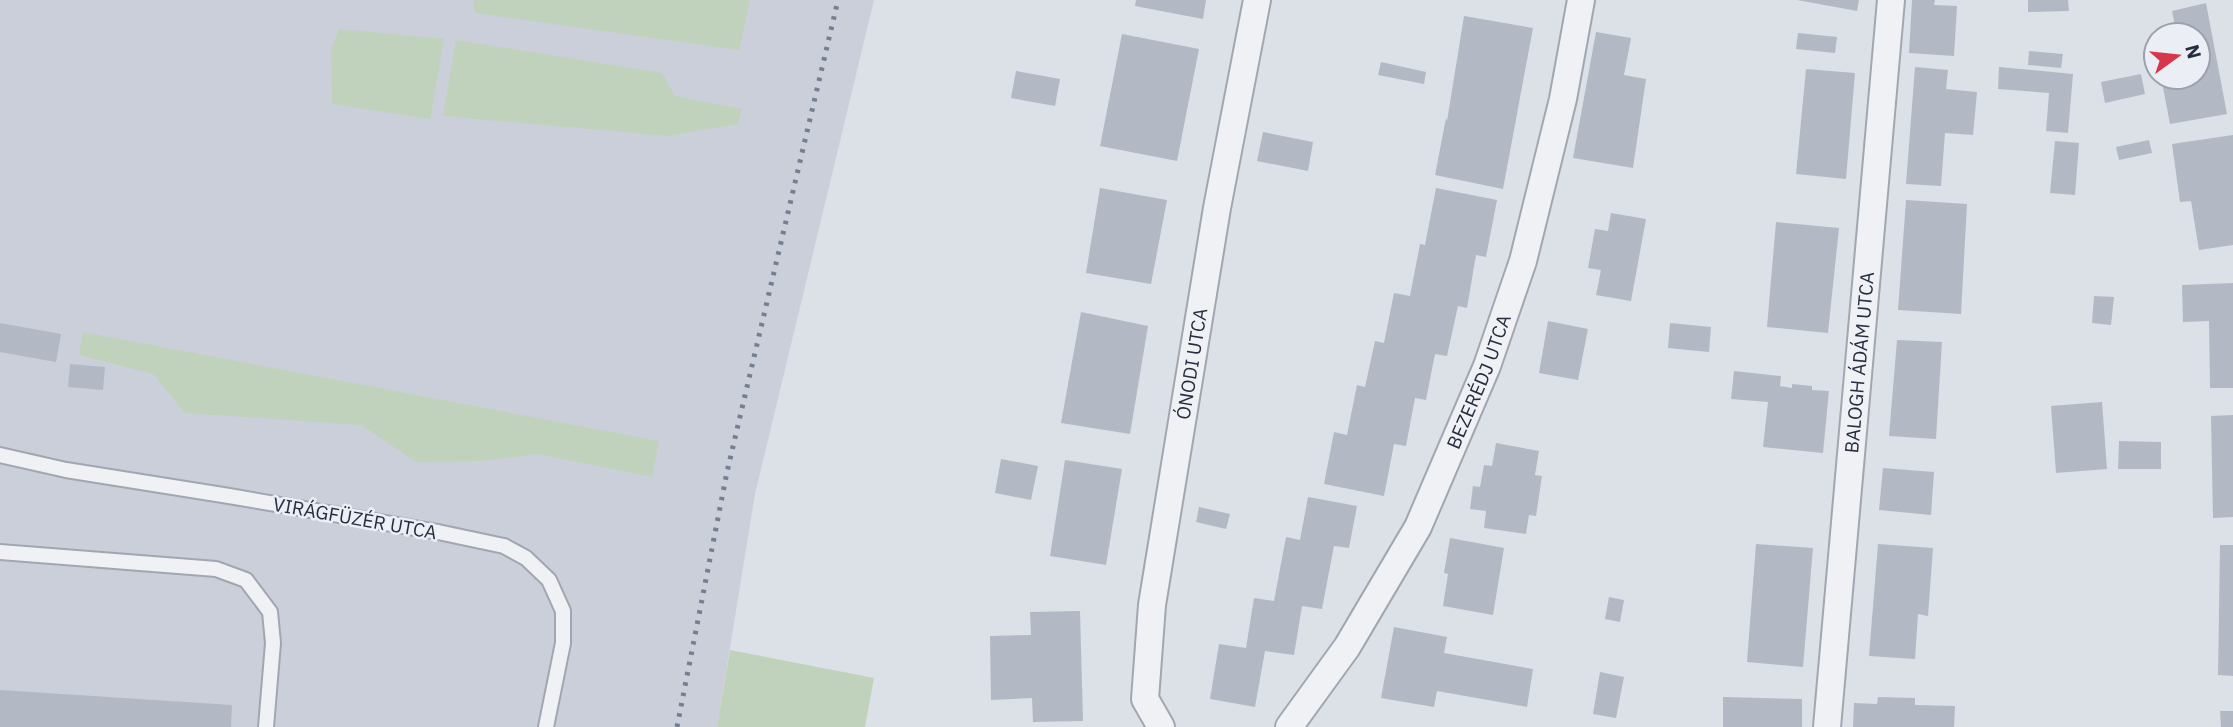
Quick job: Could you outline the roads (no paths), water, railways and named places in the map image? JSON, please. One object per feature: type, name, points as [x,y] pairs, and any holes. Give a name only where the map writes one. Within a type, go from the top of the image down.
[{"type":"street","name":"ÓNODI UTCA","points":[[1161,727],[1146,699],[1152,605],[1217,208],[1257,0]]},
{"type":"street","name":"BEZERÉDJ UTCA","points":[[1290,727],[1347,647],[1418,527],[1487,366],[1523,261],[1563,99],[1581,0]]},
{"type":"street","name":"BALOGH ÁDÁM UTCA","points":[[1827,727],[1891,0]]},
{"type":"lane","name":"VIRÁGFÜZÉR UTCA","points":[[0,455],[66,470],[243,498],[504,546],[526,558],[549,580],[563,611],[563,643],[546,727]]},
{"type":"lane","points":[[0,552],[216,569],[246,580],[270,612],[273,643],[266,727]]},
{"type":"railway","points":[[677,727],[727,472],[838,0]]}]
